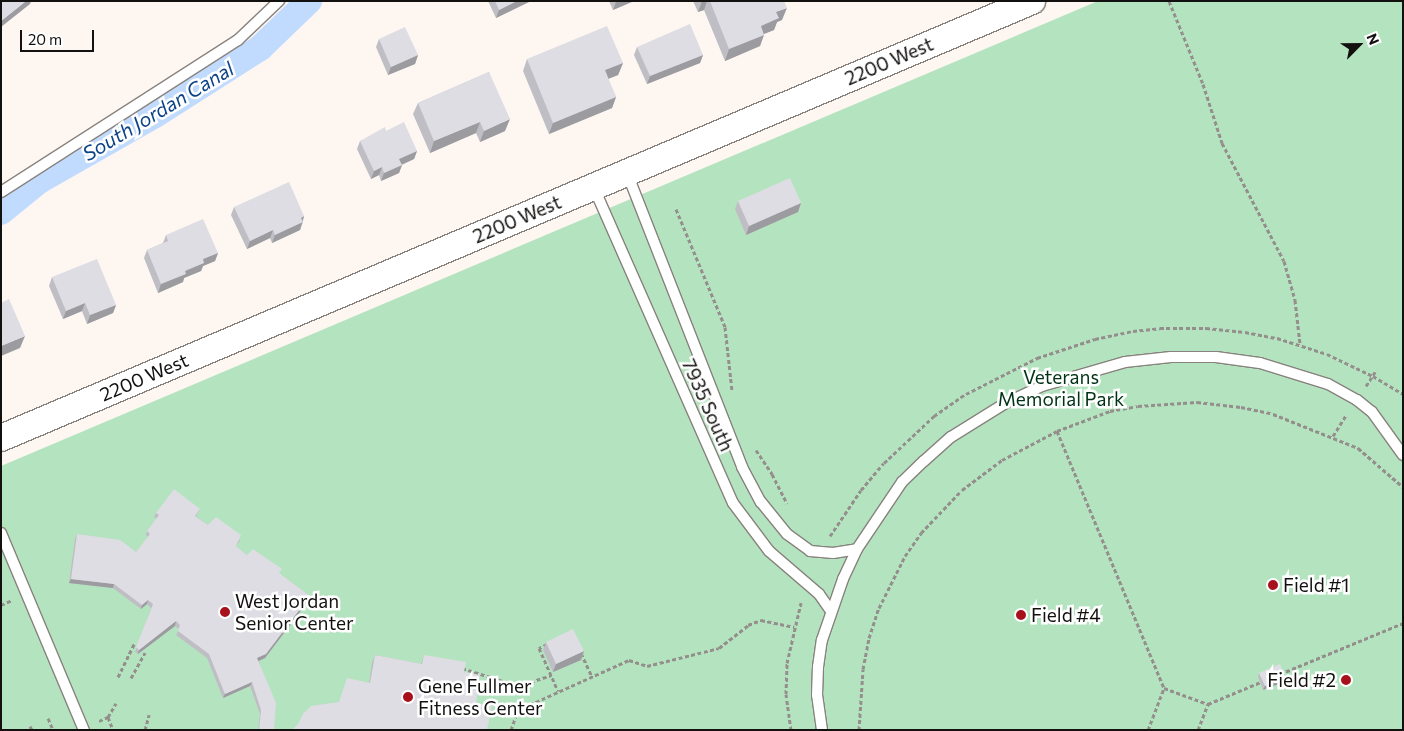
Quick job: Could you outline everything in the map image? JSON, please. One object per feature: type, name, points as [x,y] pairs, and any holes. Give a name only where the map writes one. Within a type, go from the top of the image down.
[{"type":"street","name":"2200 West","points":[[1,438],[1032,1]]},
{"type":"lane","points":[[1,192],[238,40],[279,1]]},
{"type":"lane","name":"7935 South","points":[[627,173],[742,466],[760,502],[787,534],[810,551],[833,553],[857,548]]},
{"type":"lane","name":"7935 South","points":[[593,187],[733,503],[769,551],[819,594],[831,611]]},
{"type":"lane","points":[[822,730],[817,695],[818,667],[831,611],[842,579],[857,548],[902,482],[951,437],[975,421],[1042,386],[1125,362],[1171,357],[1216,357],[1260,363],[1328,384],[1357,400],[1383,426],[1403,455]]},
{"type":"lane","points":[[1,533],[84,730]]},
{"type":"path","points":[[1169,1],[1203,84],[1222,143],[1284,261],[1296,300],[1300,344]]},
{"type":"path","points":[[676,209],[725,327],[733,397]]},
{"type":"path","points":[[1363,390],[1375,372]]},
{"type":"path","points":[[859,730],[863,669],[869,638],[879,608],[905,556],[931,522],[962,490],[1002,460],[1057,431],[1110,411],[1168,402],[1197,402],[1273,414],[1333,436],[1358,448],[1403,488]]},
{"type":"path","points":[[1333,436],[1352,408]]},
{"type":"path","points":[[1057,431],[1164,688],[1148,730]]},
{"type":"path","points":[[752,445],[772,474],[791,509]]},
{"type":"path","points":[[823,534],[830,536]]},
{"type":"path","points":[[791,730],[786,694],[787,663],[794,627],[803,596]]},
{"type":"path","points":[[1,604],[13,600]]},
{"type":"path","points":[[511,730],[518,710],[629,660],[647,666],[719,648],[755,621],[776,621],[794,627]]},
{"type":"path","points":[[1278,675],[1403,622]]},
{"type":"path","points":[[551,646],[550,643],[539,648],[558,691]]},
{"type":"path","points":[[118,677],[134,644]]},
{"type":"path","points":[[580,651],[592,677]]},
{"type":"path","points":[[131,678],[145,653]]},
{"type":"path","points":[[454,666],[481,672],[518,686],[551,675]]},
{"type":"path","points":[[1164,688],[1208,704],[1269,679]]},
{"type":"path","points":[[99,721],[108,717],[116,703]]},
{"type":"path","points":[[1198,730],[1208,704]]},
{"type":"path","points":[[145,730],[149,715]]},
{"type":"path","points":[[108,717],[114,730]]},
{"type":"path","points":[[48,718],[53,730]]},
{"type":"green space","name":"Veterans Memorial Park","points":[[1098,1],[1403,1],[1403,730],[1,730],[1,466]]},
{"type":"building","points":[[1,1],[26,1],[1,21]]},
{"type":"building","points":[[495,1],[517,1],[499,10]]},
{"type":"building","points":[[710,1],[784,1],[787,8],[776,12],[779,18],[761,26],[764,35],[729,49]]},
{"type":"building","points":[[690,24],[703,55],[650,76],[637,47]]},
{"type":"building","points":[[607,26],[623,63],[605,70],[616,97],[553,123],[527,59]]},
{"type":"building","points":[[405,27],[418,55],[391,67],[379,39]]},
{"type":"building","points":[[489,72],[510,119],[484,131],[480,122],[434,141],[418,103]]},
{"type":"building","points":[[404,122],[417,151],[399,159],[402,165],[384,173],[382,167],[374,171],[360,141],[385,127],[386,131]]},
{"type":"building","points":[[790,178],[801,203],[749,226],[738,201]]},
{"type":"building","points":[[289,182],[304,216],[301,218],[303,222],[275,235],[273,230],[250,241],[234,207]]},
{"type":"building","points":[[203,219],[218,253],[203,259],[204,263],[185,271],[186,274],[161,284],[147,250],[168,241],[166,235]]},
{"type":"building","points":[[97,259],[116,305],[90,315],[85,303],[66,311],[52,277]]},
{"type":"building","points":[[9,299],[25,336],[1,346],[1,303]]},
{"type":"building","name":"West Jordan Senior Center","points":[[174,489],[200,509],[195,516],[208,525],[216,517],[241,535],[236,546],[247,555],[253,549],[282,569],[279,573],[310,596],[266,654],[257,658],[276,703],[274,730],[259,730],[261,710],[252,682],[225,694],[209,654],[178,631],[180,625],[176,621],[139,650],[136,647],[153,604],[148,600],[142,605],[114,584],[71,579],[77,534],[120,540],[136,552],[150,534],[147,531],[159,515],[156,513]]},
{"type":"building","points":[[573,629],[584,651],[556,664],[546,642]]},
{"type":"building","name":"Gene Fullmer Fitness Center","points":[[375,655],[422,664],[424,655],[466,662],[464,672],[480,675],[476,703],[492,706],[487,730],[292,730],[311,706],[339,702],[347,678],[370,683]]},
{"type":"building","points":[[1280,664],[1285,678],[1265,686],[1259,673]]},
{"type":"waterway","name":"South Jordan Canal","points":[[1,212],[39,181],[155,115],[260,48],[309,1]]},
{"type":"place","name":"Field #1","points":[[1273,585]]},
{"type":"place","name":"West Jordan Senior Center","points":[[225,612]]},
{"type":"place","name":"Field #4","points":[[1021,615]]},
{"type":"place","name":"Field #2","points":[[1346,680]]},
{"type":"place","name":"Gene Fullmer Fitness Center","points":[[408,697]]}]
